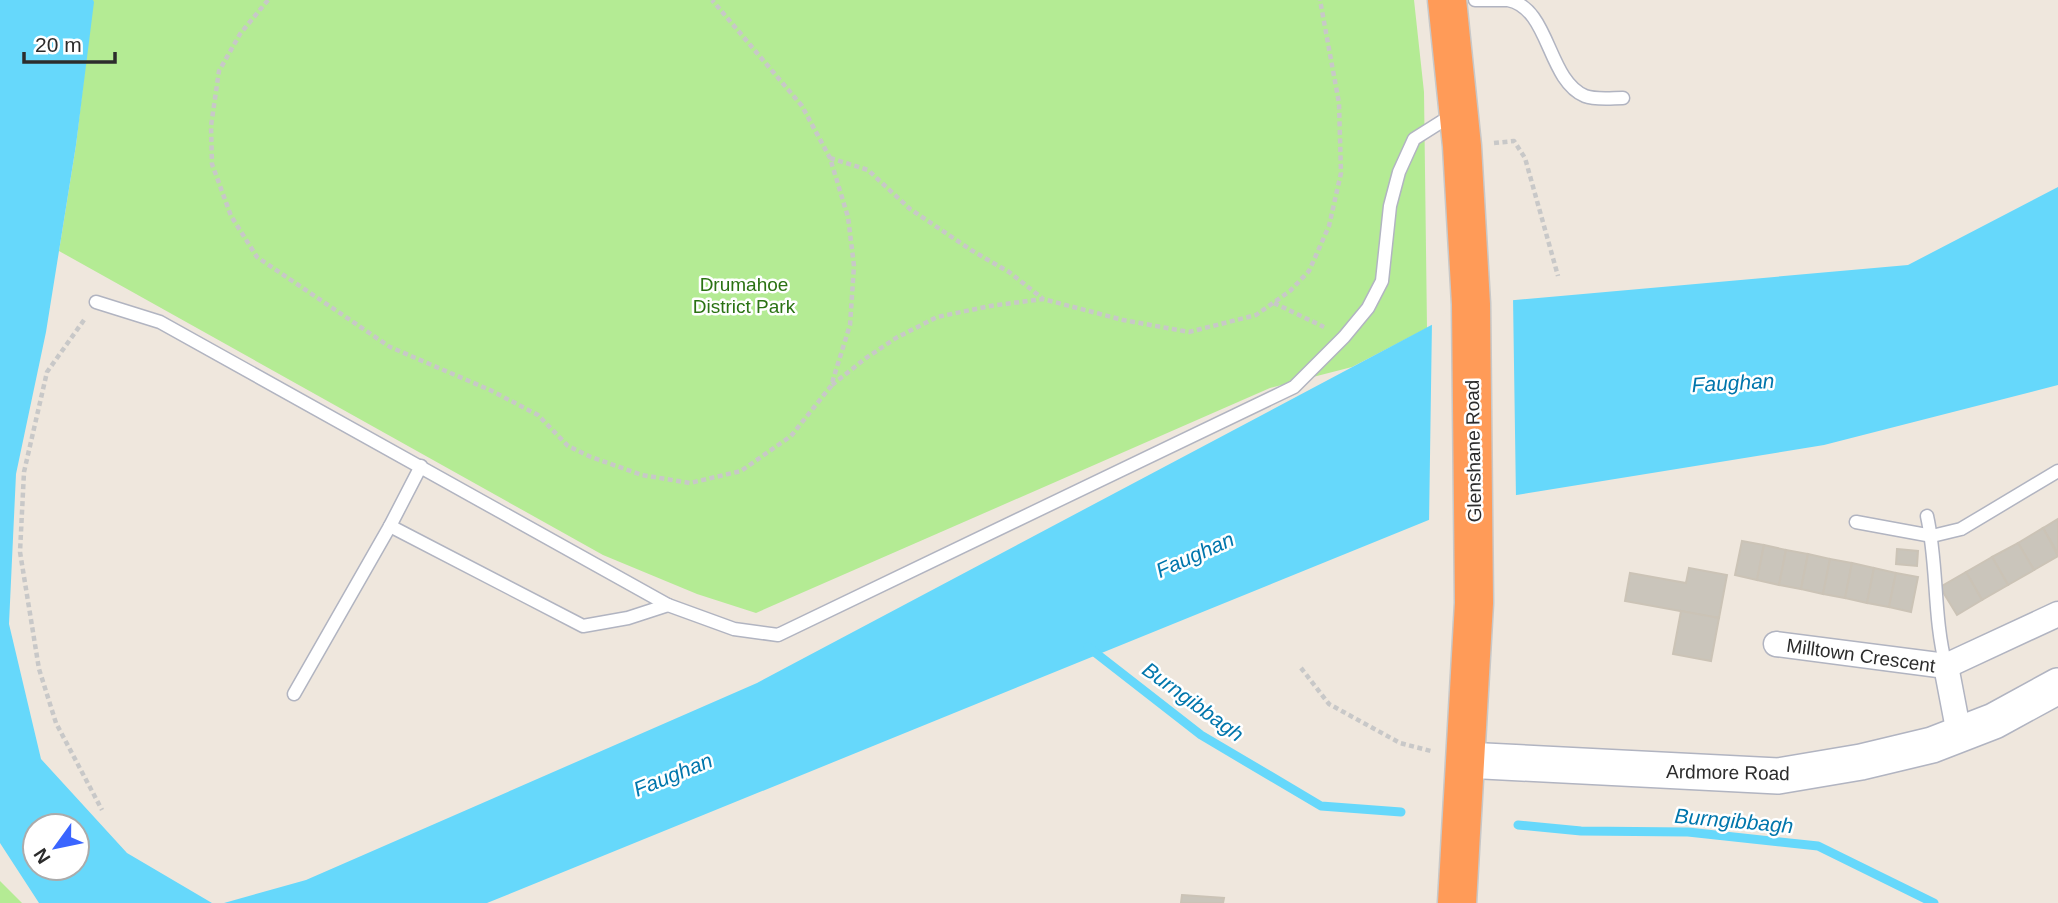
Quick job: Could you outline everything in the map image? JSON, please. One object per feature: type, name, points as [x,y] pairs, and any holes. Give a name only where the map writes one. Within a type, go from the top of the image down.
[{"type":"highway","name":"Glenshane Road","points":[[1447,0],[1460,128],[1471,304],[1474,603],[1457,903]]},
{"type":"main road","name":"Ardmore Road","points":[[1465,760],[1778,776],[1861,762],[1931,745],[1994,721],[2058,686]]},
{"type":"street","name":"Milltown Crescent","points":[[1776,643],[1946,666],[2058,614]]},
{"type":"street","name":"Milltown Crescent","points":[[1946,666],[1959,734]]},
{"type":"lane","points":[[1475,0],[1510,0],[1525,9],[1538,23],[1555,62],[1569,85],[1587,97],[1623,98]]},
{"type":"lane","points":[[96,302],[160,322],[668,604],[734,629],[778,635],[1294,387],[1344,337],[1368,308],[1382,281],[1390,206],[1399,172],[1414,139],[1460,128]]},
{"type":"lane","points":[[294,694],[390,526],[421,466]]},
{"type":"lane","points":[[1856,522],[1932,536],[1961,529],[2058,471]]},
{"type":"lane","name":"Milltown Crescent","points":[[1927,516],[1932,536],[1941,647],[1946,666]]},
{"type":"lane","points":[[390,526],[583,626],[628,618],[668,604]]},
{"type":"path","points":[[268,0],[240,34],[219,72],[211,126],[212,164],[231,216],[257,257],[390,347],[489,390],[538,415],[568,446],[642,475],[691,483],[741,471],[791,436],[831,386],[866,358],[896,338],[937,317],[989,306],[1043,299],[1123,320],[1189,332],[1255,315],[1290,291],[1310,271],[1329,226],[1342,173],[1339,103],[1320,0]]},
{"type":"path","points":[[712,0],[802,106],[830,158],[848,218],[855,265],[850,325],[831,386]]},
{"type":"path","points":[[1460,128],[1514,141],[1525,158],[1558,276]]},
{"type":"path","points":[[830,158],[868,170],[910,209],[1009,272],[1043,299]]},
{"type":"path","points":[[96,302],[47,372],[23,472],[20,552],[42,680],[56,723],[102,810]]},
{"type":"path","points":[[1274,303],[1344,337]]},
{"type":"path","points":[[1301,668],[1329,704],[1401,743],[1465,760]]},
{"type":"green space","name":"Drumahoe District Park","points":[[93,0],[1414,0],[1424,92],[1427,328],[1352,367],[1270,388],[756,613],[697,594],[603,555],[59,251],[76,145]]},
{"type":"green space","points":[[0,881],[22,903],[0,903]]},
{"type":"water","points":[[0,0],[93,0],[76,145],[46,332],[16,474],[9,624],[41,759],[89,812],[21,812],[21,875],[0,843]]},
{"type":"water","name":"Faughan","points":[[2058,187],[2058,385],[1824,445],[1473,502],[487,903],[224,903],[306,880],[757,683],[1471,304],[1908,265]]},
{"type":"water","points":[[91,814],[127,853],[212,903],[39,903],[25,882],[91,882]]},
{"type":"pier","points":[[1513,297],[1516,499],[1474,505],[1429,524],[1432,321],[1470,301]]},
{"type":"building","points":[[2058,519],[2058,553],[2043,528]]},
{"type":"building","points":[[2043,528],[2058,556],[2034,570],[2018,543]]},
{"type":"building","points":[[1742,541],[1764,545],[1757,580],[1735,575]]},
{"type":"building","points":[[2018,543],[2034,570],[2008,585],[1992,557]]},
{"type":"building","points":[[1764,545],[1786,550],[1779,585],[1757,580]]},
{"type":"building","points":[[1897,549],[1918,551],[1917,566],[1896,564]]},
{"type":"building","points":[[1786,550],[1808,554],[1801,589],[1779,585]]},
{"type":"building","points":[[1808,554],[1830,559],[1823,594],[1801,589]]},
{"type":"building","points":[[1992,557],[2008,585],[1982,600],[1966,572]]},
{"type":"building","points":[[1830,559],[1852,563],[1845,598],[1823,594]]},
{"type":"building","points":[[1852,563],[1874,568],[1867,603],[1845,598]]},
{"type":"building","points":[[1689,568],[1727,575],[1719,618],[1625,601],[1630,573],[1686,583]]},
{"type":"building","points":[[1874,568],[1896,573],[1889,607],[1867,603]]},
{"type":"building","points":[[1966,572],[1982,600],[1957,615],[1940,587]]},
{"type":"building","points":[[1896,573],[1918,577],[1911,612],[1889,607]]},
{"type":"building","points":[[1681,611],[1719,618],[1711,661],[1673,654]]},
{"type":"building","points":[[1182,895],[1224,898],[1223,903],[1181,903]]},
{"type":"waterway","name":"Burngibbagh","points":[[1088,647],[1201,735],[1321,806],[1401,812]]},
{"type":"waterway","name":"Burngibbagh","points":[[1518,825],[1581,831],[1688,832],[1818,846],[1934,903]]}]
